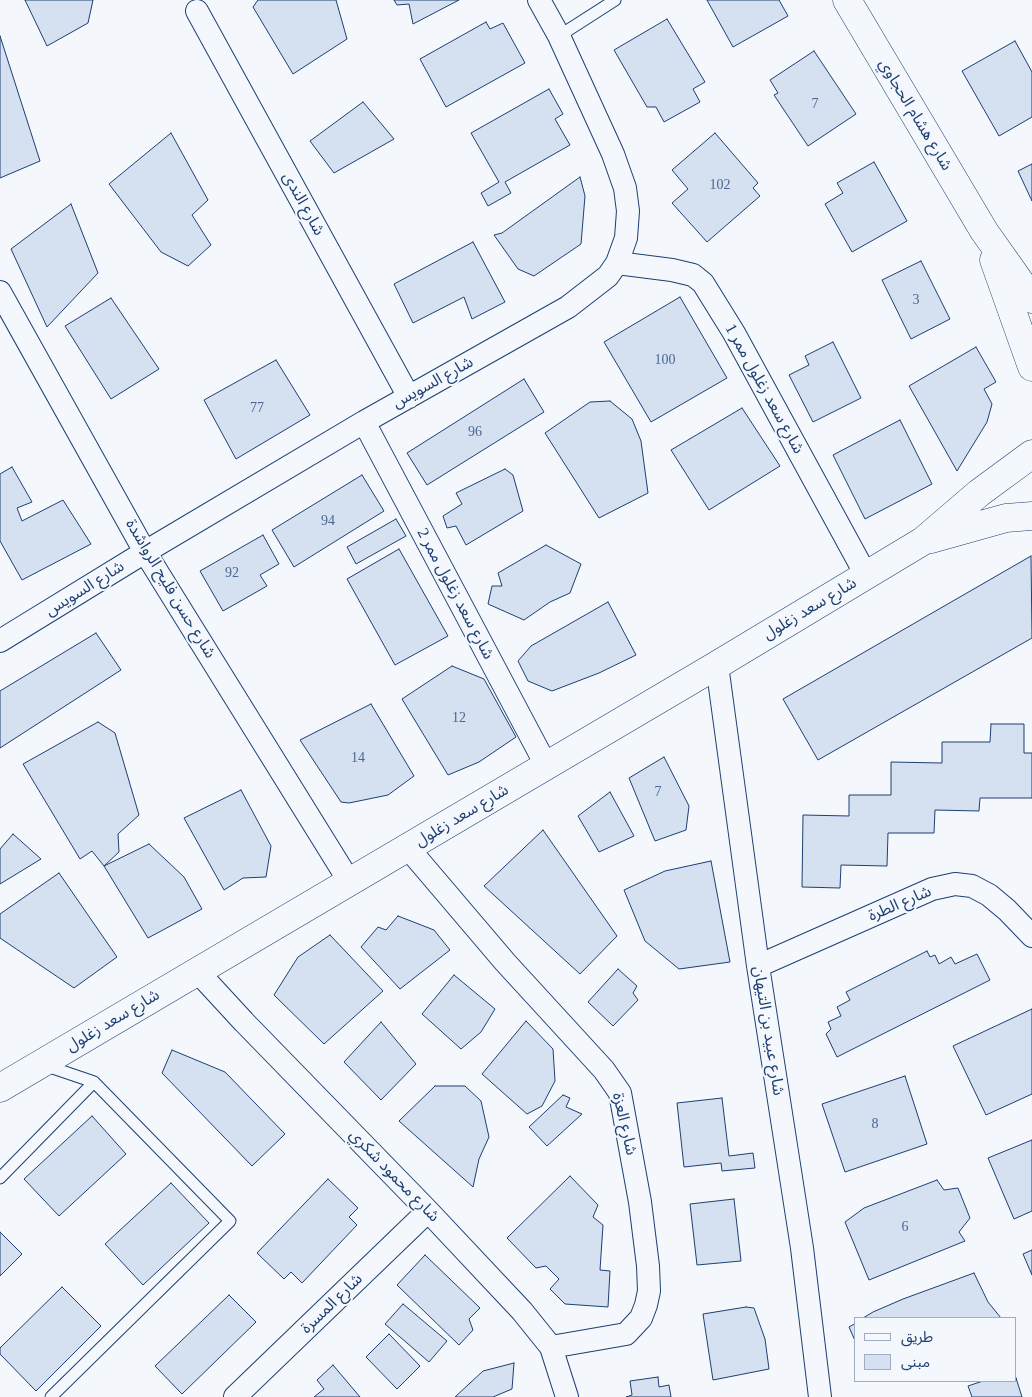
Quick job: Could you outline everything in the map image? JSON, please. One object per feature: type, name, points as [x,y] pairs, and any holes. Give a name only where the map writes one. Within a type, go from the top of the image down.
[{"type":"main road","name":"شارع هشام الحجاوي","points":[[847,0],[984,231],[1032,299]]},
{"type":"main road","name":"شارع هشام الحجاوي","points":[[984,231],[1032,367]]},
{"type":"main road","name":"شارع سعد زغلول","points":[[0,1088],[718,665],[923,541],[978,493],[1032,454]]},
{"type":"main road","name":"شارع سعد زغلول","points":[[923,541],[998,520],[1032,516]]},
{"type":"street","name":"شارع السويس","points":[[0,641],[145,552],[364,422],[568,307],[608,276],[618,263],[626,238],[628,211],[625,188],[613,154],[559,36],[539,0]]},
{"type":"street","name":"شارع الندى","points":[[197,11],[409,397]]},
{"type":"street","name":"شارع سعد زغلول ممر 1","points":[[618,263],[686,273],[704,282],[730,325],[866,575]]},
{"type":"street","name":"شارع حسن فليح الرواشدة","points":[[0,292],[145,552],[349,881]]},
{"type":"street","name":"شارع سعد زغلول ممر 2","points":[[364,422],[546,765]]},
{"type":"street","name":"شارع عبيد بن التيهان","points":[[718,665],[758,966],[802,1248],[820,1397]]},
{"type":"street","name":"شارع العزة","points":[[408,848],[504,962],[599,1064],[620,1093],[638,1192],[648,1266],[649,1291],[646,1305],[641,1318],[626,1334],[552,1347]]},
{"type":"street","name":"شارع الطرة","points":[[758,966],[932,889],[956,884],[972,886],[989,895],[1007,910],[1032,936]]},
{"type":"street","name":"شارع محمود شكري","points":[[197,971],[515,1303],[552,1347],[567,1397]]},
{"type":"street","name":"شارع المسرة","points":[[235,1397],[428,1211]]},
{"type":"lane","points":[[559,36],[615,0]]},
{"type":"lane","points":[[40,1064],[94,1082],[230,1221],[51,1397]]},
{"type":"lane","points":[[0,1178],[94,1082]]},
{"type":"building","points":[[25,0],[93,0],[88,23],[47,46]]},
{"type":"building","points":[[258,0],[336,0],[347,39],[293,74],[253,7]]},
{"type":"building","points":[[394,0],[459,0],[413,24],[409,4],[397,5]]},
{"type":"building","points":[[707,0],[779,0],[788,16],[733,47]]},
{"type":"building","points":[[667,19],[705,82],[693,89],[700,102],[664,122],[656,107],[647,107],[614,50]]},
{"type":"building","points":[[486,22],[490,29],[503,23],[525,63],[446,107],[420,59]]},
{"type":"building","points":[[0,36],[40,161],[0,178]]},
{"type":"building","points":[[1015,41],[1032,72],[1032,117],[999,136],[962,71]]},
{"type":"building","points":[[814,51],[856,114],[808,146],[774,95],[778,93],[770,80]]},
{"type":"building","points":[[549,89],[563,114],[555,119],[570,145],[505,182],[511,193],[488,206],[481,193],[499,182],[471,133]]},
{"type":"building","points":[[363,102],[394,139],[334,173],[310,141]]},
{"type":"building","points":[[171,133],[208,200],[192,215],[211,245],[188,266],[161,252],[109,184]]},
{"type":"building","points":[[715,133],[758,183],[753,188],[760,196],[707,242],[672,203],[688,189],[672,170]]},
{"type":"building","points":[[874,162],[907,221],[852,252],[825,204],[843,193],[837,183]]},
{"type":"building","points":[[1032,164],[1032,201],[1018,171]]},
{"type":"building","points":[[580,177],[585,196],[581,244],[534,276],[518,269],[494,235],[502,233]]},
{"type":"building","points":[[71,204],[98,273],[47,327],[11,249]]},
{"type":"building","points":[[473,242],[505,302],[472,319],[464,297],[413,323],[394,284]]},
{"type":"building","points":[[921,261],[950,319],[911,339],[882,280]]},
{"type":"building","points":[[680,297],[727,378],[651,422],[604,342]]},
{"type":"building","points":[[111,298],[159,369],[111,399],[65,326]]},
{"type":"building","points":[[833,342],[861,398],[813,422],[789,375],[809,365],[805,356]]},
{"type":"building","points":[[976,347],[996,382],[984,389],[992,404],[987,422],[957,471],[909,386]]},
{"type":"building","points":[[276,360],[310,415],[236,459],[204,400]]},
{"type":"building","points":[[524,379],[544,412],[427,485],[407,453]]},
{"type":"building","points":[[610,401],[632,419],[641,441],[648,493],[599,518],[545,433],[590,402]]},
{"type":"building","points":[[742,408],[780,466],[709,510],[671,450]]},
{"type":"building","points":[[900,420],[932,484],[865,519],[833,455]]},
{"type":"building","points":[[12,467],[32,502],[17,508],[22,521],[63,500],[91,544],[22,580],[0,541],[0,474]]},
{"type":"building","points":[[505,469],[513,475],[523,511],[466,545],[456,526],[447,528],[443,516],[462,504],[456,493]]},
{"type":"building","points":[[362,475],[384,511],[294,567],[272,530]]},
{"type":"building","points":[[396,519],[406,536],[356,564],[347,547]]},
{"type":"building","points":[[263,535],[279,564],[260,575],[267,586],[223,611],[200,571]]},
{"type":"building","points":[[546,545],[581,564],[570,593],[550,602],[524,620],[488,604],[492,586],[502,586],[498,573]]},
{"type":"building","points":[[399,549],[448,636],[395,665],[347,579]]},
{"type":"building","points":[[1031,556],[1032,638],[818,760],[783,699]]},
{"type":"building","points":[[608,602],[636,655],[599,673],[552,691],[528,681],[518,661],[531,646]]},
{"type":"building","points":[[96,633],[121,670],[0,748],[0,691]]},
{"type":"building","points":[[452,666],[484,679],[516,737],[479,762],[448,775],[402,699]]},
{"type":"building","points":[[371,704],[414,776],[388,795],[349,803],[341,802],[300,740]]},
{"type":"building","points":[[98,722],[115,733],[139,815],[118,834],[119,852],[104,866],[92,851],[80,859],[23,764]]},
{"type":"building","points":[[991,724],[1024,724],[1024,753],[1032,753],[1032,798],[980,798],[979,811],[935,810],[934,833],[888,833],[887,866],[841,865],[840,888],[802,887],[803,815],[849,816],[849,795],[891,795],[891,762],[942,763],[942,742],[990,742]]},
{"type":"building","points":[[664,757],[689,806],[686,830],[655,841],[629,778]]},
{"type":"building","points":[[241,790],[271,846],[266,877],[243,878],[224,890],[184,818]]},
{"type":"building","points":[[610,792],[634,836],[599,852],[578,816]]},
{"type":"building","points":[[543,830],[617,936],[580,974],[484,886]]},
{"type":"building","points":[[13,834],[41,859],[0,884],[0,849]]},
{"type":"building","points":[[149,844],[184,877],[202,909],[148,938],[104,866]]},
{"type":"building","points":[[711,861],[730,962],[679,969],[645,941],[624,890],[665,871]]},
{"type":"building","points":[[59,873],[117,957],[74,988],[0,938],[0,914]]},
{"type":"building","points":[[398,916],[434,930],[450,950],[400,989],[361,947],[378,927],[386,930]]},
{"type":"building","points":[[330,935],[383,991],[324,1044],[274,995],[298,957]]},
{"type":"building","points":[[927,951],[930,957],[935,955],[939,964],[951,957],[955,964],[977,954],[990,980],[837,1057],[826,1034],[831,1029],[828,1022],[841,1016],[837,1007],[850,1000],[846,992]]},
{"type":"building","points":[[618,969],[637,986],[633,993],[638,1000],[613,1026],[588,1002]]},
{"type":"building","points":[[454,975],[495,1009],[481,1032],[461,1049],[422,1014]]},
{"type":"building","points":[[1032,1009],[1032,1094],[986,1115],[953,1046]]},
{"type":"building","points":[[526,1021],[553,1049],[555,1081],[542,1106],[527,1114],[482,1074]]},
{"type":"building","points":[[381,1022],[416,1064],[381,1100],[344,1062]]},
{"type":"building","points":[[172,1050],[225,1072],[285,1134],[252,1166],[162,1073]]},
{"type":"building","points":[[905,1076],[927,1144],[845,1172],[822,1104]]},
{"type":"building","points":[[435,1086],[465,1086],[481,1101],[489,1137],[479,1159],[473,1187],[399,1121]]},
{"type":"building","points":[[563,1095],[570,1098],[566,1107],[582,1114],[547,1146],[529,1127]]},
{"type":"building","points":[[722,1098],[729,1156],[753,1153],[755,1168],[722,1171],[721,1163],[684,1167],[677,1103]]},
{"type":"building","points":[[92,1116],[126,1154],[59,1216],[24,1179]]},
{"type":"building","points":[[1032,1140],[1032,1211],[1014,1219],[988,1158]]},
{"type":"building","points":[[570,1176],[598,1205],[593,1217],[603,1225],[600,1270],[610,1271],[608,1307],[565,1304],[550,1289],[559,1279],[546,1266],[536,1268],[507,1238]]},
{"type":"building","points":[[328,1179],[358,1208],[349,1217],[357,1225],[302,1283],[291,1272],[284,1279],[257,1253]]},
{"type":"building","points":[[937,1180],[944,1190],[958,1188],[970,1218],[959,1232],[965,1241],[869,1280],[845,1222],[864,1208]]},
{"type":"building","points":[[171,1183],[209,1223],[143,1285],[105,1244]]},
{"type":"building","points":[[734,1199],[741,1261],[697,1265],[690,1204]]},
{"type":"building","points":[[0,1232],[22,1254],[0,1276]]},
{"type":"building","points":[[1032,1250],[1032,1275],[1023,1254]]},
{"type":"building","points":[[425,1255],[480,1308],[469,1319],[473,1330],[459,1345],[397,1285]]},
{"type":"building","points":[[974,1273],[988,1302],[1000,1317],[865,1317],[903,1299]]},
{"type":"building","points":[[62,1287],[101,1326],[36,1391],[0,1354],[0,1348]]},
{"type":"building","points":[[229,1295],[256,1322],[182,1394],[155,1366]]},
{"type":"building","points":[[403,1304],[447,1341],[429,1362],[385,1324]]},
{"type":"building","points":[[746,1307],[754,1308],[765,1339],[769,1369],[713,1380],[703,1314]]},
{"type":"building","points":[[854,1324],[854,1338],[849,1327]]},
{"type":"building","points":[[389,1334],[420,1366],[397,1389],[366,1357]]},
{"type":"building","points":[[514,1363],[512,1389],[493,1397],[455,1397],[483,1371]]},
{"type":"building","points":[[333,1365],[360,1397],[314,1397],[324,1389],[317,1380]]},
{"type":"building","points":[[658,1377],[659,1387],[669,1385],[671,1397],[626,1397],[632,1395],[630,1381]]},
{"type":"building","points":[[1017,1381],[1022,1397],[972,1397],[968,1386],[980,1382]]}]
